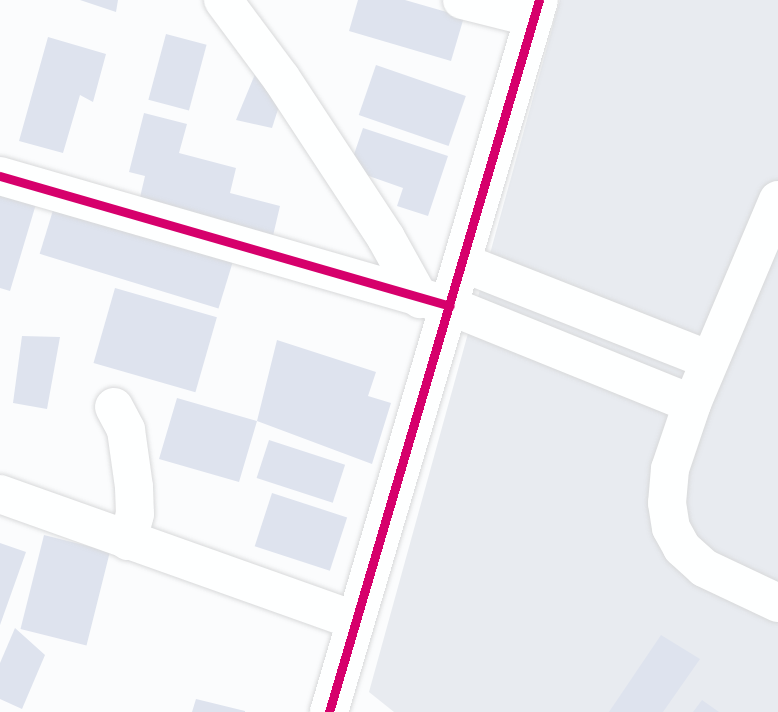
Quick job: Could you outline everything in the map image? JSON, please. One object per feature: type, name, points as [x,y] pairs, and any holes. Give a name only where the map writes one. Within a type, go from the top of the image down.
[{"type":"street","points":[[223,0],[289,90],[386,238],[435,302]]},
{"type":"street","points":[[339,708],[354,620],[435,302],[463,263],[537,9],[462,0]]},
{"type":"street","points":[[0,176],[435,302],[692,404]]},
{"type":"street","points":[[778,200],[692,404],[670,469],[667,503],[671,528],[682,548],[704,568],[778,603]]},
{"type":"street","points":[[463,263],[709,360]]},
{"type":"street","points":[[114,407],[126,430],[134,487],[135,514],[128,541]]},
{"type":"street","points":[[0,494],[354,620]]},
{"type":"shaded area","points":[[560,0],[778,0],[778,712],[394,712],[369,692]]},
{"type":"building","points":[[80,0],[118,0],[116,12]]},
{"type":"building","points":[[358,0],[405,0],[464,17],[451,61],[349,31]]},
{"type":"building","points":[[166,34],[207,45],[189,111],[148,100]]},
{"type":"building","points":[[48,37],[106,54],[93,102],[80,95],[63,153],[19,141]]},
{"type":"building","points":[[376,65],[466,96],[449,146],[359,115]]},
{"type":"building","points":[[258,67],[282,97],[272,128],[236,120]]},
{"type":"building","points":[[144,113],[187,124],[179,153],[236,168],[230,193],[280,206],[272,240],[138,206],[145,176],[129,172]]},
{"type":"building","points":[[363,128],[448,156],[428,216],[397,206],[403,188],[349,169]]},
{"type":"building","points":[[0,182],[39,194],[10,291],[0,288]]},
{"type":"building","points":[[54,207],[233,262],[219,309],[40,254]]},
{"type":"building","points":[[115,288],[217,317],[195,392],[94,363]]},
{"type":"building","points":[[22,336],[60,337],[47,409],[13,403]]},
{"type":"building","points":[[277,340],[376,372],[368,396],[391,403],[372,464],[257,421]]},
{"type":"building","points":[[177,398],[257,421],[239,482],[159,459]]},
{"type":"building","points":[[269,440],[345,465],[333,503],[257,478]]},
{"type":"building","points":[[272,493],[347,517],[330,571],[255,546]]},
{"type":"building","points":[[44,535],[110,551],[87,646],[21,629]]},
{"type":"building","points":[[0,543],[26,552],[0,625]]},
{"type":"building","points":[[15,628],[45,655],[22,709],[0,699],[0,663]]},
{"type":"building","points":[[661,635],[700,659],[663,712],[609,712]]},
{"type":"building","points":[[196,699],[245,711],[245,712],[192,712]]},
{"type":"building","points":[[702,700],[719,712],[693,712]]},
{"type":"cycle path","points":[[329,712],[539,0]]},
{"type":"cycle path","points":[[0,176],[450,306]]}]
